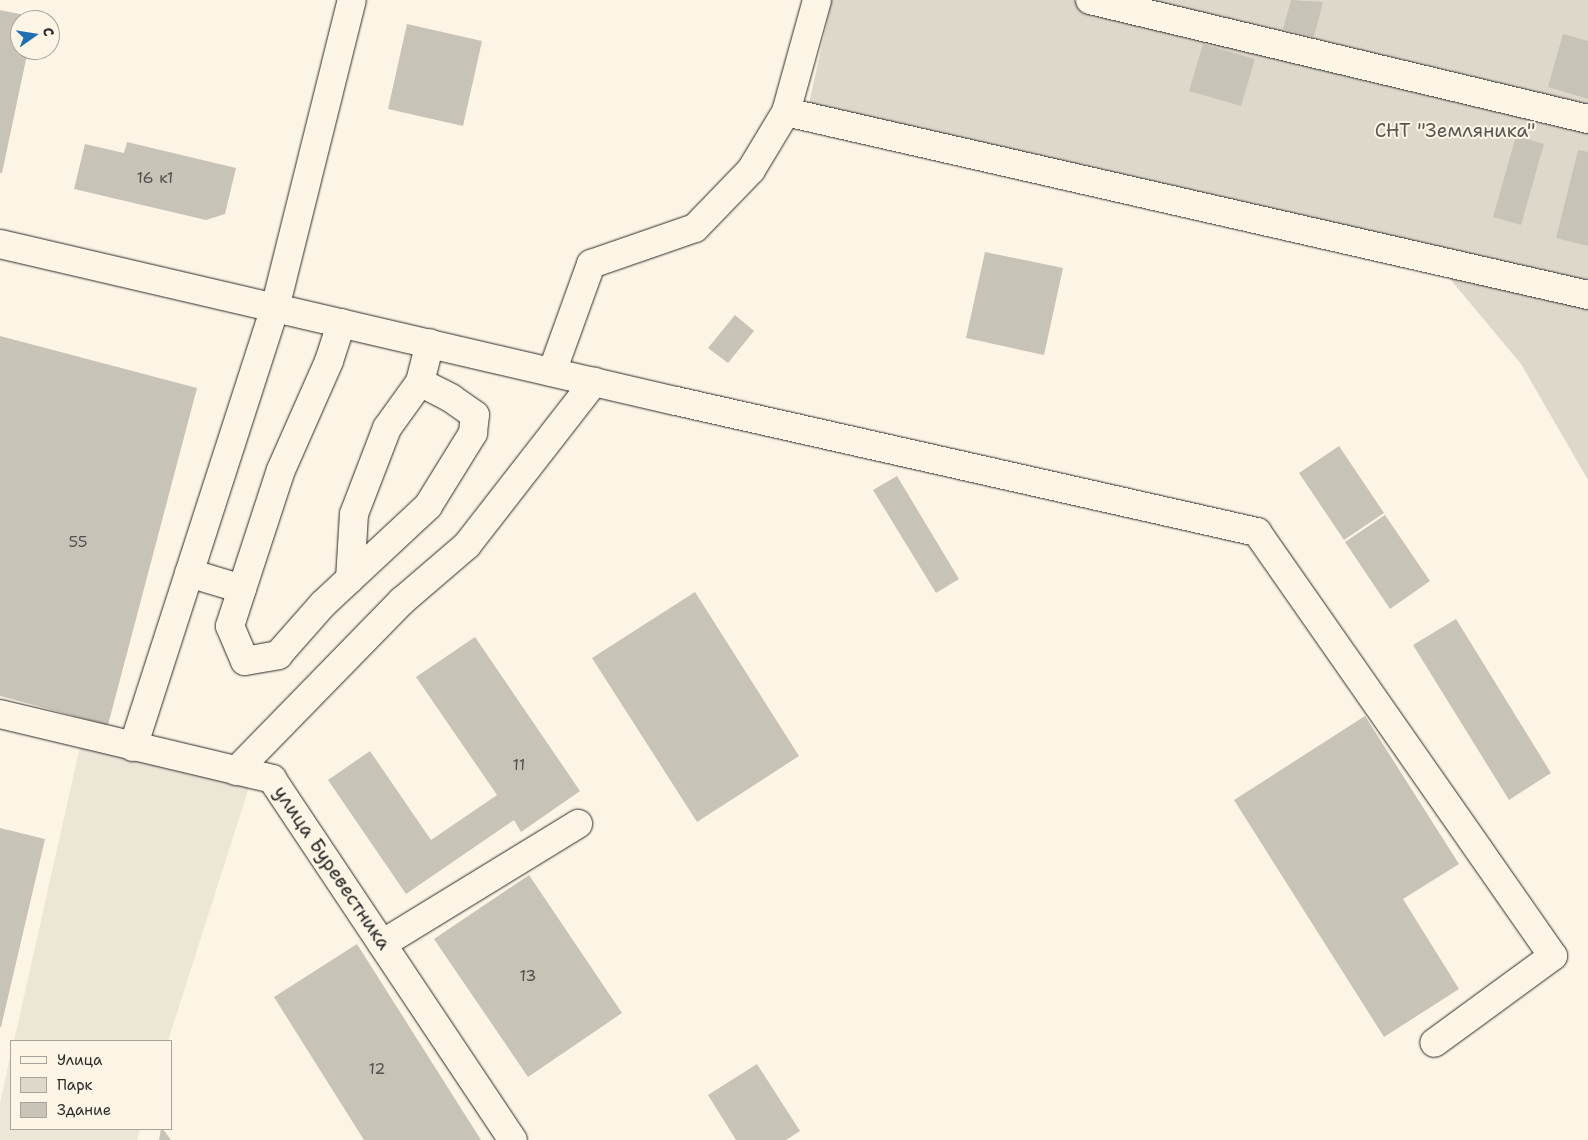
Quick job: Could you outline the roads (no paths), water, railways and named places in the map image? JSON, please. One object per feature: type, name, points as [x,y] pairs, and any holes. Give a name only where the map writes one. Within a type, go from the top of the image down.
[{"type":"street","points":[[133,747],[275,308],[352,0]]},
{"type":"street","points":[[552,372],[591,264],[695,228],[751,170],[786,112],[817,0]]},
{"type":"street","points":[[1090,0],[1588,119]]},
{"type":"street","points":[[786,112],[1588,295]]},
{"type":"street","points":[[0,244],[594,382],[1257,532],[1553,956],[1434,1043]]},
{"type":"street","points":[[341,323],[329,361],[281,470],[230,626],[245,661],[278,655],[322,604],[428,506],[473,433],[475,415],[451,398],[420,382]]},
{"type":"street","points":[[350,579],[354,514],[387,428],[420,382],[430,343]]},
{"type":"street","points":[[236,770],[402,601],[466,545],[594,382]]},
{"type":"street","points":[[189,573],[242,589]]},
{"type":"street","name":"улица Буревестника","points":[[0,714],[272,779],[513,1140]]},
{"type":"street","points":[[382,944],[578,824]]},
{"type":"park label","name":"СНТ \"Земляника\"","points":[[1455,131]]}]
